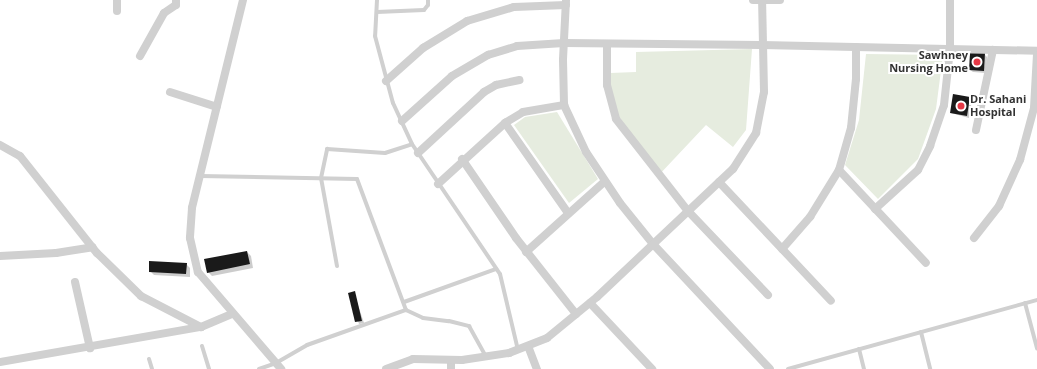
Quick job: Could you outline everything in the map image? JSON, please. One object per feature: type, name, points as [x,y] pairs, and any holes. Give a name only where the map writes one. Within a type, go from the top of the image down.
[{"type":"street","points":[[117,0],[117,11]]},
{"type":"street","points":[[140,56],[164,13],[176,4],[176,0]]},
{"type":"street","points":[[243,0],[192,208],[190,238],[198,272],[232,314],[278,366]]},
{"type":"street","points":[[753,0],[780,0]]},
{"type":"street","points":[[386,369],[413,360],[451,360],[486,357],[518,350],[547,338],[590,303],[733,169],[756,133],[764,92],[761,45],[762,0]]},
{"type":"street","points":[[875,209],[918,170],[930,146],[944,105],[950,49],[950,0]]},
{"type":"street","points":[[386,81],[423,48],[468,21],[514,7],[566,2],[564,43],[564,105],[586,152],[605,181],[653,244],[770,369]]},
{"type":"street","points":[[402,121],[452,76],[488,56],[517,46],[564,43],[761,45],[1037,52]]},
{"type":"street","points":[[607,44],[607,85],[616,119],[688,211],[768,295]]},
{"type":"street","points":[[782,249],[810,217],[838,170],[851,128],[856,79],[856,47]]},
{"type":"street","points":[[976,130],[993,50]]},
{"type":"street","points":[[974,238],[999,206],[1020,160],[1034,108],[1037,55]]},
{"type":"street","points":[[418,153],[484,92],[496,85],[519,80]]},
{"type":"street","points":[[170,92],[217,107]]},
{"type":"street","points":[[438,184],[462,159],[506,123],[523,112],[564,105]]},
{"type":"street","points":[[506,123],[568,213]]},
{"type":"street","points":[[0,145],[20,156],[119,277],[141,296],[201,327]]},
{"type":"street","points":[[462,159],[526,252],[576,314]]},
{"type":"street","points":[[838,170],[926,263]]},
{"type":"street","points":[[526,252],[605,181]]},
{"type":"street","points":[[719,182],[831,301]]},
{"type":"street","points":[[0,256],[56,253],[93,247]]},
{"type":"street","points":[[74,282],[90,348]]},
{"type":"street","points":[[590,303],[652,369]]},
{"type":"street","points":[[0,362],[90,348],[201,327],[232,314]]},
{"type":"street","points":[[528,346],[537,369]]},
{"type":"street","points":[[451,360],[451,369]]},
{"type":"lane","points":[[377,0],[374,36],[386,81],[402,121],[412,144],[500,274],[518,350]]},
{"type":"lane","points":[[377,12],[424,10],[428,5],[428,0]]},
{"type":"lane","points":[[337,266],[321,178],[327,149],[385,154],[412,144]]},
{"type":"lane","points":[[200,176],[356,179],[406,310]]},
{"type":"lane","points":[[404,302],[496,268]]},
{"type":"lane","points":[[788,369],[1037,300]]},
{"type":"lane","points":[[1025,303],[1037,348]]},
{"type":"lane","points":[[259,369],[278,366],[308,345],[406,310],[422,318],[449,321],[470,326],[486,357]]},
{"type":"lane","points":[[921,332],[930,369]]},
{"type":"lane","points":[[202,346],[209,369]]},
{"type":"lane","points":[[859,349],[864,369]]},
{"type":"lane","points":[[149,359],[152,369]]},
{"type":"shaded area","points":[[752,49],[746,130],[733,147],[706,125],[658,176],[611,104],[610,73],[636,72],[636,52]]},
{"type":"shaded area","points":[[866,54],[943,55],[936,109],[918,159],[878,199],[845,165],[859,120]]},
{"type":"shaded area","points":[[557,112],[598,179],[569,203],[514,125],[525,117]]},
{"type":"building","points":[[970,53],[985,53],[984,71],[969,70]]},
{"type":"building","points":[[953,94],[970,97],[967,116],[950,113]]},
{"type":"building","points":[[247,251],[250,264],[207,273],[204,259]]},
{"type":"building","points":[[149,261],[187,263],[186,274],[149,272]]},
{"type":"building","points":[[355,291],[362,321],[355,322],[348,293]]},
{"type":"place","name":"Sawhney Nursing Home","points":[[977,62]]},
{"type":"place","name":"Dr. Sahani Hospital","points":[[961,106]]}]
